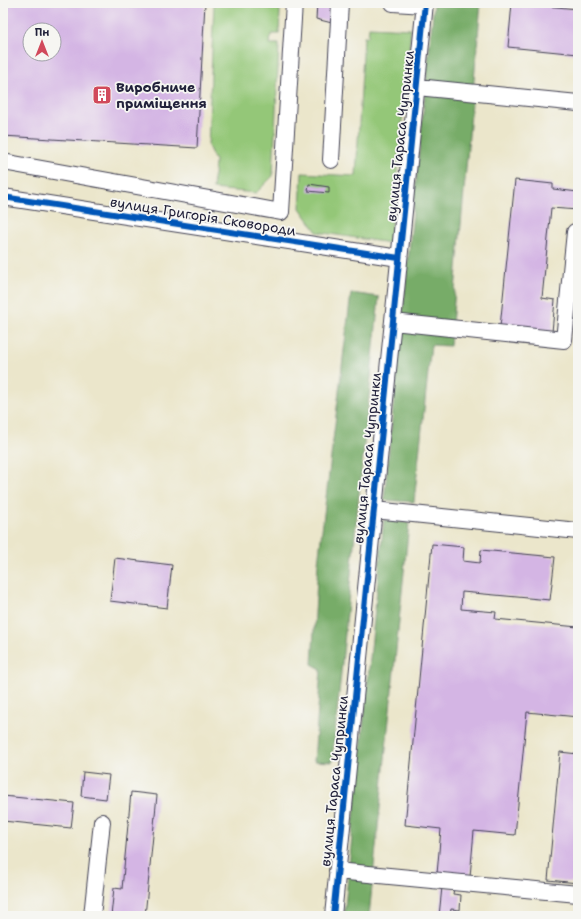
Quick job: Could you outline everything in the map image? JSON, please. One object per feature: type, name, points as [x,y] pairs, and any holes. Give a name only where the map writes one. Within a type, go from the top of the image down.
[{"type":"street","points":[[3,162],[282,212],[294,3]]},
{"type":"street","points":[[331,160],[340,3]]},
{"type":"street","points":[[392,3],[425,4]]},
{"type":"street","name":"вулиця Тараса Чупринки","points":[[333,916],[425,4]]},
{"type":"street","points":[[417,87],[578,104]]},
{"type":"street","name":"вулиця Григорія Сковороди","points":[[3,197],[400,258]]},
{"type":"street","points":[[393,322],[564,340],[575,232]]},
{"type":"street","points":[[374,510],[578,531]]},
{"type":"street","points":[[92,916],[102,822]]},
{"type":"street","points":[[337,872],[578,894]]},
{"type":"green space","points":[[214,3],[277,3],[280,11],[279,34],[271,34],[270,44],[279,44],[273,176],[256,193],[213,189],[215,161],[208,146]]},
{"type":"green space","points":[[434,3],[481,3],[450,346],[431,345],[414,502],[384,500]]},
{"type":"green space","points":[[369,27],[411,29],[390,243],[317,232],[300,208],[302,173],[356,176],[364,37],[368,37]]},
{"type":"green space","points":[[351,293],[379,297],[332,762],[314,761],[321,669],[312,664],[318,563]]},
{"type":"green space","points":[[384,520],[409,523],[369,916],[344,916]]},
{"type":"building","name":"Виробниче приміщення","points":[[3,3],[205,3],[197,148],[3,136]]},
{"type":"building","points":[[317,3],[334,3],[336,24],[316,19]]},
{"type":"building","points":[[512,3],[578,9],[578,54],[508,47]]},
{"type":"building","points":[[515,180],[553,184],[553,189],[578,192],[578,210],[551,208],[542,298],[555,300],[552,332],[500,327]]},
{"type":"building","points":[[309,184],[329,187],[329,193],[308,191]]},
{"type":"building","points":[[432,544],[464,547],[463,561],[480,563],[481,550],[555,557],[550,600],[462,592],[461,609],[496,612],[495,619],[578,627],[578,717],[527,712],[515,835],[474,831],[470,877],[437,874],[441,829],[405,825]]},
{"type":"building","points":[[115,558],[172,565],[167,608],[110,601]]},
{"type":"building","points":[[560,752],[578,754],[578,883],[548,880]]},
{"type":"building","points":[[83,772],[109,775],[106,799],[81,796]]},
{"type":"building","points":[[131,792],[157,795],[145,916],[111,916],[114,888],[122,889]]},
{"type":"building","points":[[3,796],[74,803],[71,828],[3,821]]},
{"type":"building","points":[[442,887],[454,888],[453,894],[461,895],[460,910],[451,909],[450,916],[439,916]]},
{"type":"cycle path","points":[[333,916],[425,3]]},
{"type":"cycle path","points":[[3,197],[399,258]]},
{"type":"place","name":"Виробниче приміщення","points":[[102,95]]}]
